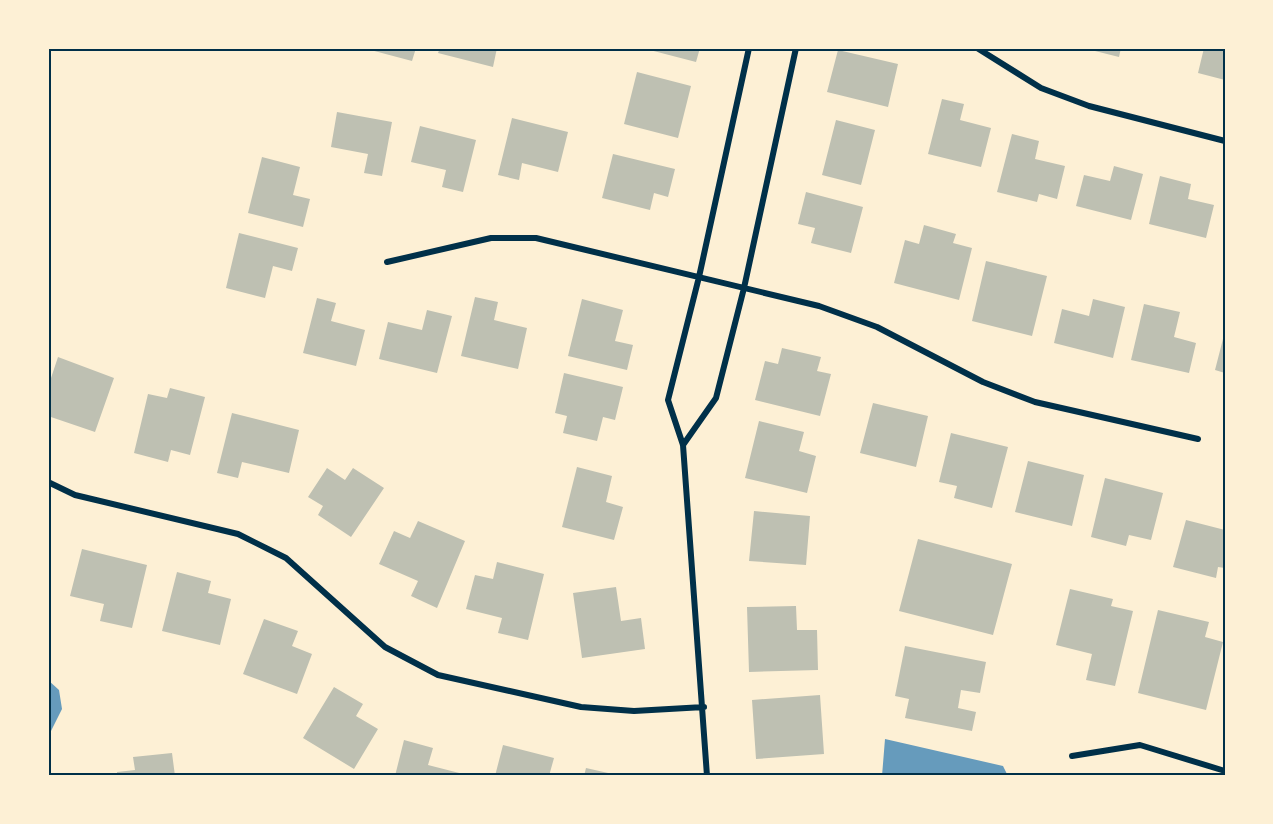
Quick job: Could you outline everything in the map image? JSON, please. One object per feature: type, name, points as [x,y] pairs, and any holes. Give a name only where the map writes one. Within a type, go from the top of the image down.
[{"type":"street","points":[[707,776],[704,707],[683,446],[668,400],[699,277],[749,48]]},
{"type":"street","points":[[683,446],[716,398],[744,288],[796,48]]},
{"type":"street","points":[[977,48],[1041,88],[1089,106],[1225,141]]},
{"type":"street","points":[[387,262],[491,238],[536,238],[819,306],[877,327],[983,382],[1035,402],[1198,439]]},
{"type":"street","points":[[48,482],[75,495],[238,534],[286,558],[385,647],[438,675],[581,707],[634,711],[704,707]]},
{"type":"street","points":[[1072,756],[1140,745],[1225,771]]},
{"type":"water","points":[[48,680],[59,690],[62,709],[48,737]]},
{"type":"water","points":[[885,739],[1003,766],[1008,776],[882,776]]},
{"type":"building","points":[[363,48],[416,48],[412,61]]},
{"type":"building","points":[[440,48],[497,48],[493,67],[438,53]]},
{"type":"building","points":[[642,48],[700,48],[696,62]]},
{"type":"building","points":[[1092,48],[1121,48],[1119,57],[1091,50]]},
{"type":"building","points":[[1204,48],[1225,48],[1225,80],[1198,73]]},
{"type":"building","points":[[838,50],[898,64],[888,107],[827,92]]},
{"type":"building","points":[[637,72],[691,86],[678,138],[624,124]]},
{"type":"building","points":[[942,99],[964,104],[960,120],[991,128],[981,167],[928,154]]},
{"type":"building","points":[[337,112],[392,122],[382,176],[364,173],[368,154],[331,147]]},
{"type":"building","points":[[512,118],[568,132],[558,172],[522,163],[519,180],[498,175]]},
{"type":"building","points":[[836,120],[875,130],[861,185],[822,175]]},
{"type":"building","points":[[420,126],[476,140],[463,192],[442,187],[446,170],[411,162]]},
{"type":"building","points":[[1012,134],[1039,141],[1035,159],[1065,166],[1057,199],[1039,194],[1037,202],[997,192]]},
{"type":"building","points":[[613,154],[675,169],[668,197],[654,193],[650,210],[602,198]]},
{"type":"building","points":[[262,157],[300,167],[293,195],[310,199],[303,227],[248,213]]},
{"type":"building","points":[[1114,166],[1143,174],[1131,220],[1076,206],[1084,175],[1110,181]]},
{"type":"building","points":[[1160,176],[1191,184],[1188,199],[1214,205],[1206,238],[1149,224]]},
{"type":"building","points":[[806,192],[863,207],[851,253],[811,243],[815,228],[798,224]]},
{"type":"building","points":[[924,225],[956,234],[953,243],[972,248],[959,300],[894,283],[905,240],[919,244]]},
{"type":"building","points":[[239,233],[298,248],[292,271],[273,266],[265,298],[226,288]]},
{"type":"building","points":[[986,261],[1047,276],[1032,336],[972,321]]},
{"type":"building","points":[[475,297],[498,302],[494,320],[527,328],[518,369],[461,356]]},
{"type":"building","points":[[317,298],[336,303],[331,321],[365,330],[356,366],[303,353]]},
{"type":"building","points":[[582,299],[623,310],[615,341],[633,345],[627,370],[568,356]]},
{"type":"building","points":[[1093,299],[1125,307],[1113,358],[1054,343],[1062,309],[1089,316]]},
{"type":"building","points":[[1144,304],[1180,312],[1174,337],[1196,343],[1189,373],[1131,360]]},
{"type":"building","points":[[427,310],[452,316],[437,373],[379,359],[388,322],[422,330]]},
{"type":"building","points":[[1225,335],[1225,373],[1215,370]]},
{"type":"building","points":[[782,348],[821,357],[817,371],[831,374],[820,416],[755,400],[765,361],[778,364]]},
{"type":"building","points":[[58,357],[114,378],[95,432],[48,416],[48,387]]},
{"type":"building","points":[[564,373],[623,387],[615,420],[603,417],[597,441],[563,433],[567,416],[555,413]]},
{"type":"building","points":[[170,388],[205,397],[190,455],[171,450],[168,462],[134,453],[148,394],[167,398]]},
{"type":"building","points":[[873,403],[928,416],[916,467],[860,453]]},
{"type":"building","points":[[232,413],[299,430],[289,473],[242,462],[238,478],[217,473]]},
{"type":"building","points":[[759,421],[804,432],[799,451],[816,456],[807,493],[745,478]]},
{"type":"building","points":[[951,433],[1008,447],[992,508],[954,498],[957,486],[939,482]]},
{"type":"building","points":[[1028,461],[1084,475],[1072,526],[1015,512]]},
{"type":"building","points":[[577,467],[612,476],[606,502],[623,507],[614,540],[562,527]]},
{"type":"building","points":[[327,468],[345,480],[353,468],[384,488],[351,537],[318,515],[323,506],[308,497]]},
{"type":"building","points":[[1105,478],[1163,493],[1151,540],[1129,535],[1126,546],[1091,537]]},
{"type":"building","points":[[754,511],[810,516],[806,565],[749,561]]},
{"type":"building","points":[[1186,520],[1225,530],[1225,568],[1218,567],[1216,578],[1173,567]]},
{"type":"building","points":[[418,521],[465,541],[437,608],[411,596],[418,581],[379,564],[394,531],[410,538]]},
{"type":"building","points":[[918,539],[1012,564],[993,635],[899,611]]},
{"type":"building","points":[[82,549],[147,565],[132,628],[100,621],[104,604],[70,596]]},
{"type":"building","points":[[497,562],[544,574],[528,640],[498,633],[502,618],[466,609],[475,575],[493,579]]},
{"type":"building","points":[[177,572],[211,581],[208,593],[231,599],[220,645],[162,631]]},
{"type":"building","points":[[616,587],[621,621],[641,618],[645,649],[582,658],[573,593]]},
{"type":"building","points":[[1070,589],[1113,599],[1111,606],[1133,611],[1115,686],[1086,680],[1092,654],[1056,645]]},
{"type":"building","points":[[796,606],[797,630],[817,630],[818,670],[749,672],[747,607]]},
{"type":"building","points":[[1158,610],[1209,622],[1205,637],[1223,642],[1206,710],[1138,693]]},
{"type":"building","points":[[264,619],[298,631],[292,646],[312,654],[297,694],[243,674]]},
{"type":"building","points":[[905,646],[986,662],[980,693],[961,690],[958,708],[976,712],[972,731],[905,718],[909,699],[895,696]]},
{"type":"building","points":[[334,687],[363,704],[356,716],[378,729],[354,769],[303,738]]},
{"type":"building","points":[[820,695],[824,754],[756,759],[752,700]]},
{"type":"building","points":[[404,740],[433,748],[428,765],[471,776],[395,776]]},
{"type":"building","points":[[503,745],[554,758],[549,776],[495,776]]},
{"type":"building","points":[[172,753],[175,776],[117,776],[117,772],[135,770],[133,757]]},
{"type":"building","points":[[586,768],[617,775],[617,776],[584,776]]}]
